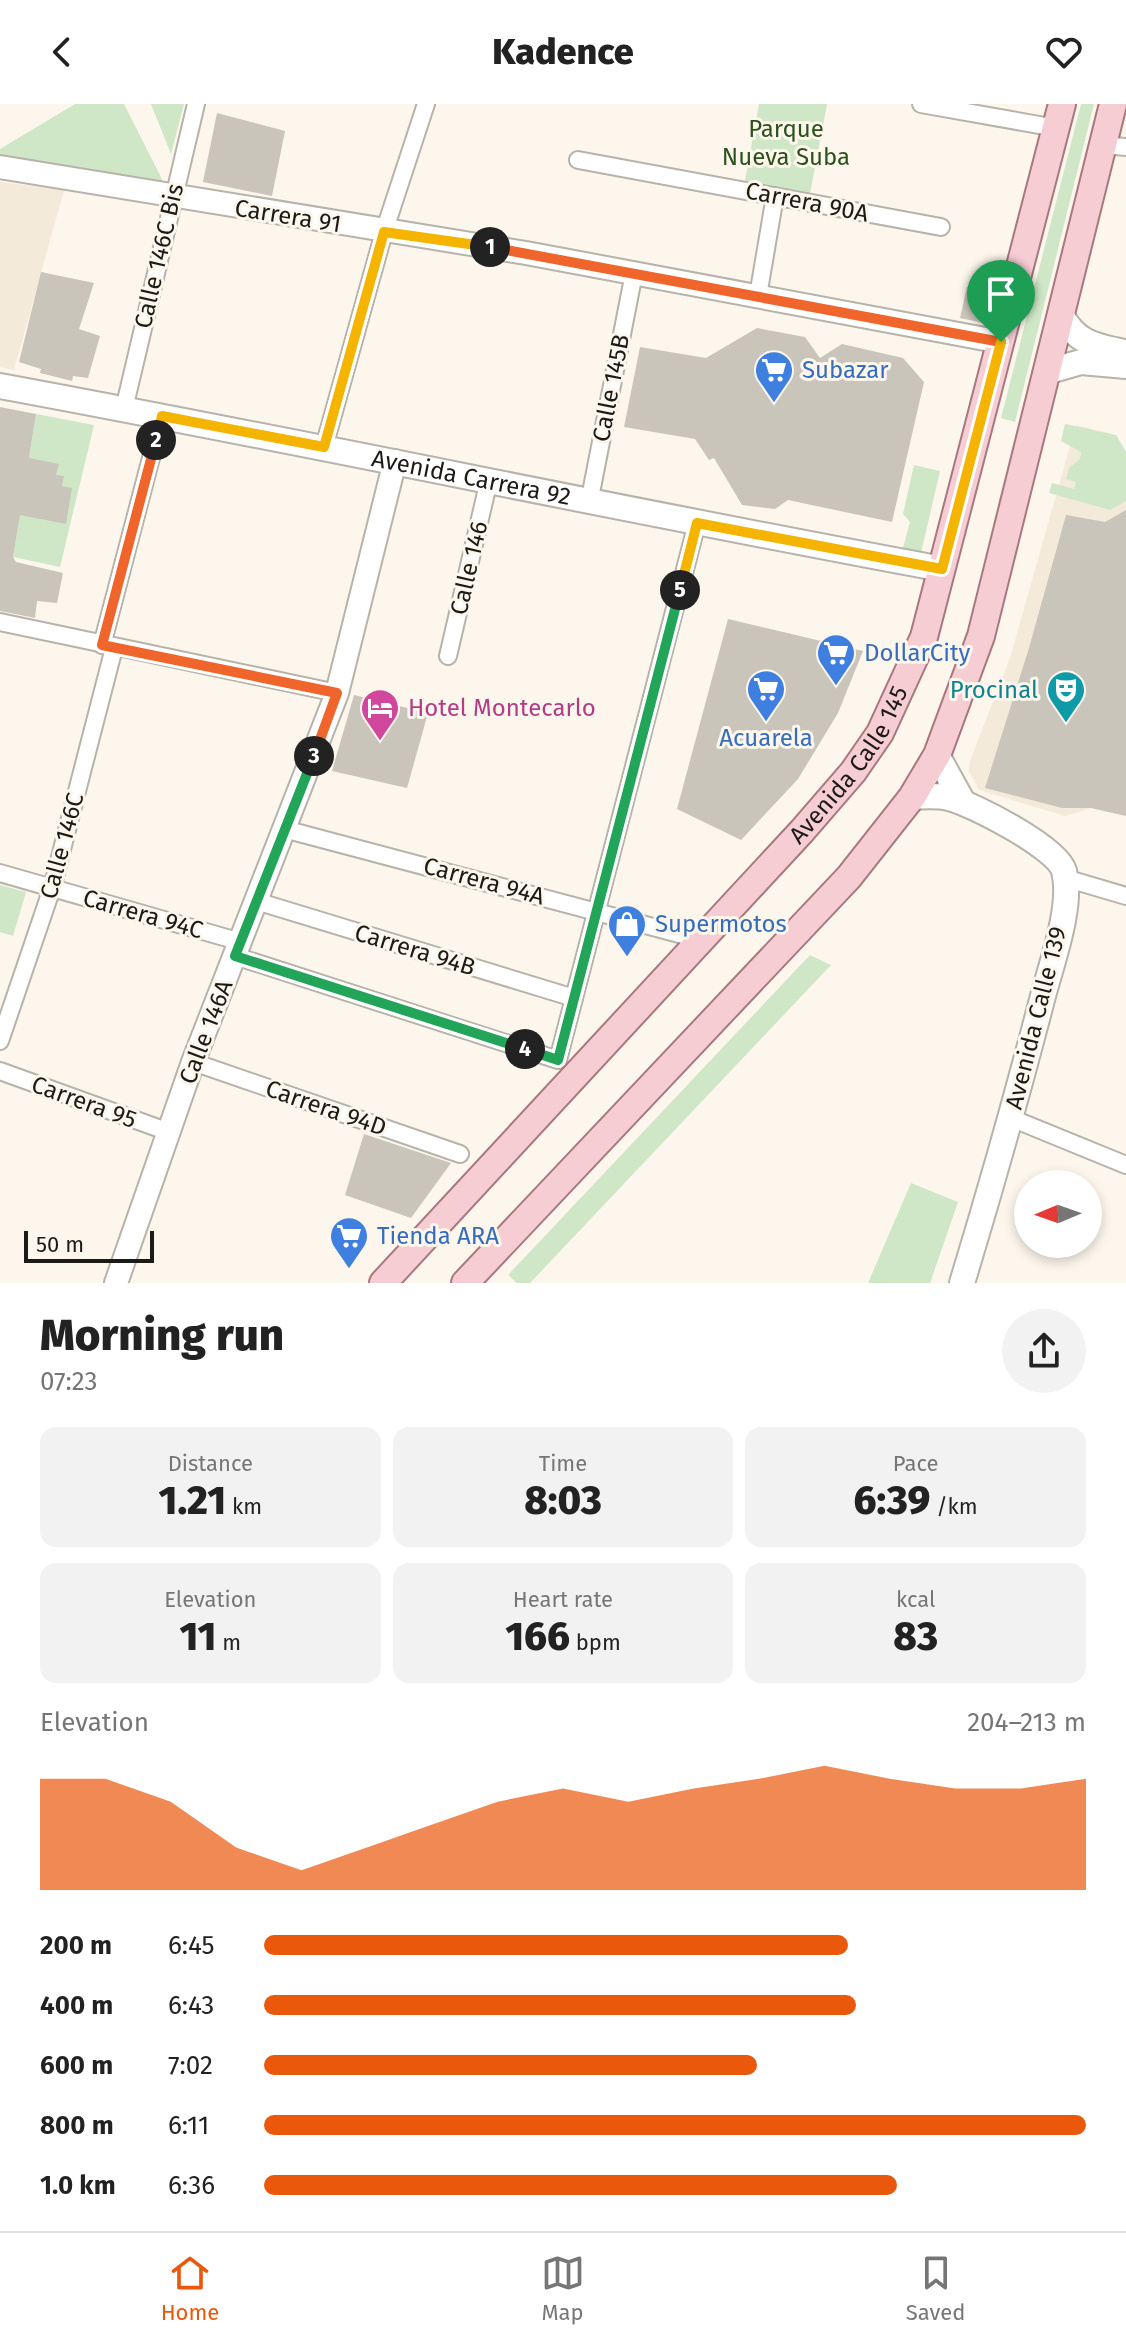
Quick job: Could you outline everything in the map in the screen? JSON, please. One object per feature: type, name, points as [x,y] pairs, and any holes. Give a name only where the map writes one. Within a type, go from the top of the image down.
[{"type":"main road","points":[[465,1283],[849,877],[912,797],[937,755],[981,636],[1061,314],[1114,146],[1113,104]]},
{"type":"main road","name":"Avenida Calle 145","points":[[383,1283],[802,831],[853,772],[880,733],[912,668],[942,569],[1059,116]]},
{"type":"main road","points":[[1061,314],[1068,328],[1081,340],[1126,353]]},
{"type":"main road","points":[[1046,372],[1081,362],[1126,366]]},
{"type":"main road","name":"Avenida Carrera 92","points":[[0,386],[395,461],[589,503],[942,569]]},
{"type":"main road","points":[[937,755],[963,802]]},
{"type":"main road","points":[[912,797],[941,796],[963,802],[1048,850],[1061,862],[1065,878]]},
{"type":"main road","name":"Avenida Calle 139","points":[[962,1283],[1011,1118],[1058,936],[1065,878]]},
{"type":"street","name":"Calle 146C Bis","points":[[124,409],[196,104]]},
{"type":"street","points":[[324,447],[384,232],[426,104]]},
{"type":"street","points":[[921,104],[1059,116]]},
{"type":"street","name":"Carrera 90A","points":[[578,160],[941,227]]},
{"type":"street","name":"Carrera 91","points":[[0,167],[634,273],[1001,342]]},
{"type":"street","points":[[758,296],[775,196]]},
{"type":"street","name":"Calle 145B","points":[[589,503],[634,273]]},
{"type":"street","name":"Calle 146C","points":[[0,1041],[52,888],[162,416]]},
{"type":"street","name":"Calle 146A","points":[[116,1283],[193,1062],[337,693],[395,461]]},
{"type":"street","name":"Calle 146","points":[[448,656],[489,480]]},
{"type":"street","points":[[574,998],[697,523]]},
{"type":"street","points":[[0,622],[337,693]]},
{"type":"street","name":"Carrera 94A","points":[[284,829],[683,935]]},
{"type":"street","name":"Carrera 94C","points":[[0,873],[238,949],[558,1060],[574,998]]},
{"type":"street","points":[[1065,878],[1126,896]]},
{"type":"street","name":"Carrera 94B","points":[[256,901],[574,998]]},
{"type":"street","name":"Carrera 94D","points":[[193,1062],[460,1154]]},
{"type":"street","name":"Carrera 95","points":[[0,1071],[169,1132]]},
{"type":"street","points":[[1011,1118],[1126,1165]]},
{"type":"shaded area","points":[[0,182],[64,190],[14,370],[0,367]]},
{"type":"shaded area","points":[[1076,425],[1116,435],[1126,452],[1126,816],[1091,808],[1065,816],[979,790],[969,771],[970,761],[1010,658]]},
{"type":"green space","points":[[75,104],[124,104],[166,187],[0,155],[0,149]]},
{"type":"green space","points":[[151,104],[184,104],[171,154]]},
{"type":"green space","name":"Parque Nueva Suba","points":[[759,104],[827,104],[810,194],[745,181]]},
{"type":"green space","points":[[1081,104],[1094,104],[1015,422],[1001,418]]},
{"type":"green space","points":[[36,414],[94,425],[60,567],[13,557]]},
{"type":"green space","points":[[1065,424],[1116,435],[1126,452],[1126,501],[1110,510],[1049,493],[1052,483],[1074,489],[1076,482],[1066,479],[1069,468],[1080,459],[1081,452],[1061,441]]},
{"type":"green space","points":[[914,465],[940,471],[921,553],[903,548],[910,522],[903,514]]},
{"type":"green space","points":[[0,885],[26,892],[13,936],[0,932]]},
{"type":"green space","points":[[810,955],[831,965],[530,1283],[517,1283],[508,1275]]},
{"type":"green space","points":[[911,1183],[958,1202],[930,1283],[868,1283]]},
{"type":"building","points":[[217,113],[285,131],[272,196],[203,182]]},
{"type":"building","points":[[41,272],[94,283],[79,329],[100,336],[88,378],[73,376],[72,381],[40,373],[41,369],[19,362]]},
{"type":"building","points":[[967,287],[989,292],[983,323],[960,318]]},
{"type":"building","name":"Subazar","points":[[757,328],[805,337],[820,358],[842,344],[903,358],[924,382],[892,522],[788,500],[775,509],[742,505],[714,458],[709,460],[695,439],[624,427],[640,347],[706,358]]},
{"type":"building","points":[[0,407],[36,414],[29,458],[59,464],[56,475],[64,476],[62,486],[72,488],[66,524],[20,515],[13,557],[16,562],[63,573],[57,603],[37,601],[35,618],[0,611]]},
{"type":"building","points":[[1126,510],[1126,816],[1091,808],[1062,808],[985,788],[1066,515],[1105,522]]},
{"type":"building","name":"Acuarela","points":[[728,619],[863,651],[838,713],[798,779],[741,840],[677,809]]},
{"type":"building","name":"Hotel Montecarlo","points":[[354,695],[428,713],[407,788],[332,771]]},
{"type":"building","points":[[364,1134],[451,1163],[411,1218],[345,1195]]},
{"type":"place","name":"Subazar","points":[[774,404]]},
{"type":"place","name":"DollarCity","points":[[836,687]]},
{"type":"place","name":"Acuarela","points":[[766,723]]},
{"type":"place","name":"Procinal","points":[[1066,724]]},
{"type":"place","name":"Hotel Montecarlo","points":[[380,742]]},
{"type":"place","name":"Supermotos","points":[[627,958]]},
{"type":"place","name":"Tienda ARA","points":[[349,1270]]},
{"type":"route","points":[[384,232],[526,253],[1001,342],[942,569],[697,523],[558,1060],[235,956],[337,693],[102,645],[162,416],[324,447],[384,232]]}]
